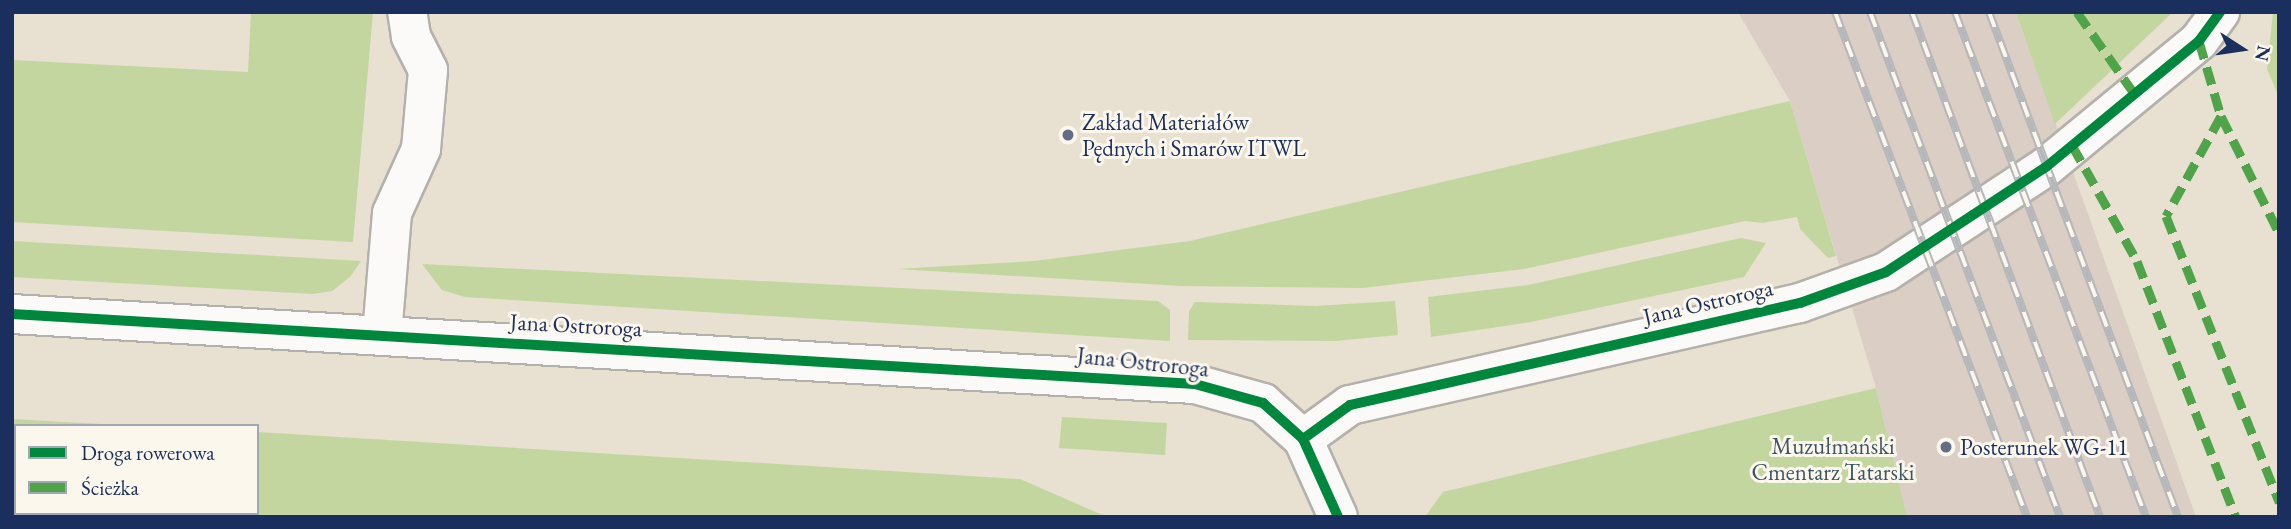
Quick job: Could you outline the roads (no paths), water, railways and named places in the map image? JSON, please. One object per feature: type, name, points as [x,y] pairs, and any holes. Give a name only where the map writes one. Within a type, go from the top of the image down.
[{"type":"street","points":[[382,335],[392,214],[421,149],[428,70],[411,36],[407,12]]},
{"type":"street","name":"Jana Ostroroga","points":[[12,314],[1195,384],[1263,403],[1303,439],[1350,405],[1800,303],[1886,272],[2046,167],[2199,41],[2220,12]]},
{"type":"street","points":[[1303,439],[1338,517]]},
{"type":"railway","points":[[1835,12],[2027,517]]},
{"type":"railway","points":[[1870,12],[2060,517]]},
{"type":"railway","points":[[1912,12],[2100,517]]},
{"type":"railway","points":[[1955,12],[2146,517]]},
{"type":"railway","points":[[1989,12],[2178,517]]},
{"type":"place","name":"Zakład Materiałów Pędnych i Smarów ITWL","points":[[1068,135]]},
{"type":"place","name":"Posterunek WG-11","points":[[1946,447]]},
{"type":"park label","name":"Muzułmański Cmentarz Tatarski","points":[[1833,459]]}]
